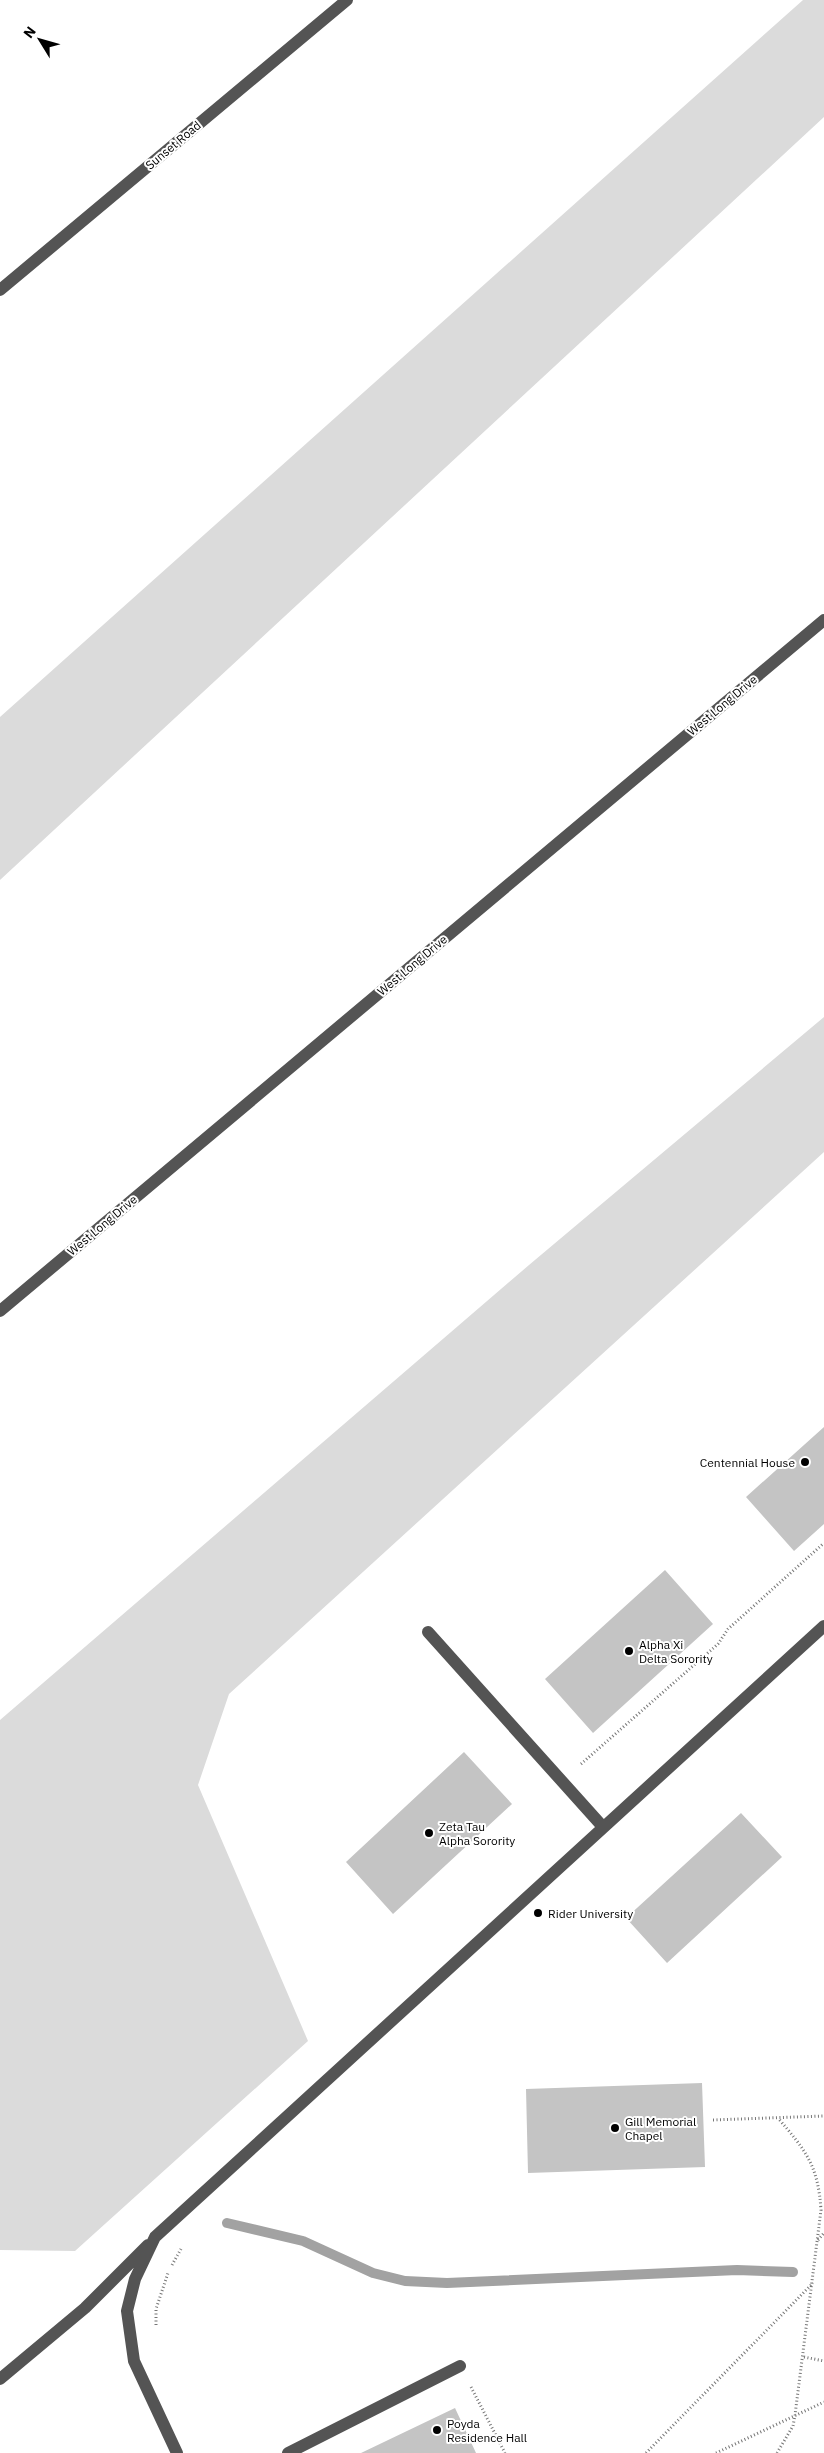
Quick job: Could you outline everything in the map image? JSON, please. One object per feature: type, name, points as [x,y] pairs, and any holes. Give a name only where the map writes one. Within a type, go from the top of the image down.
[{"type":"street","name":"Sunset Road","points":[[0,290],[347,0]]},
{"type":"street","name":"West Long Drive","points":[[0,1311],[824,620]]},
{"type":"street","points":[[0,2378],[84,2308],[155,2238],[602,1827],[824,1626]]},
{"type":"street","points":[[428,1632],[602,1827]]},
{"type":"street","points":[[155,2238],[135,2279],[127,2310],[134,2361],[177,2453]]},
{"type":"street","points":[[288,2453],[460,2366]]},
{"type":"path","points":[[562,1781],[718,1644],[728,1629],[824,1543]]},
{"type":"path","points":[[713,2120],[824,2116]]},
{"type":"path","points":[[777,2453],[793,2426],[795,2415],[804,2357],[821,2210],[820,2188],[813,2164],[798,2141],[778,2118]]},
{"type":"path","points":[[818,2241],[824,2233]]},
{"type":"path","points":[[156,2334],[156,2309],[169,2269],[182,2247]]},
{"type":"path","points":[[646,2453],[813,2283]]},
{"type":"path","points":[[804,2357],[824,2361]]},
{"type":"path","points":[[460,2366],[505,2453]]},
{"type":"path","points":[[716,2453],[824,2402]]},
{"type":"shaded area","points":[[803,0],[824,0],[824,117],[0,880],[0,717]]},
{"type":"shaded area","points":[[824,1017],[824,1152],[229,1694],[198,1785],[308,2041],[75,2251],[0,2250],[0,1720],[529,1265]]},
{"type":"building","name":"Centennial House","points":[[824,1427],[824,1524],[794,1551],[746,1497]]},
{"type":"building","name":"Alpha Xi Delta Sorority","points":[[665,1570],[713,1624],[593,1733],[545,1679]]},
{"type":"building","name":"Zeta Tau Alpha Sorority","points":[[464,1752],[512,1804],[393,1914],[346,1862]]},
{"type":"building","points":[[741,1813],[782,1857],[667,1963],[626,1918]]},
{"type":"building","name":"Gill Memorial Chapel","points":[[702,2083],[705,2167],[528,2173],[526,2089]]},
{"type":"building","name":"Poyda Residence Hall","points":[[455,2408],[476,2453],[361,2453]]},
{"type":"waterway","points":[[227,2223],[303,2241],[373,2273],[405,2281],[447,2283],[737,2270],[793,2272]]},
{"type":"place","name":"Centennial House","points":[[805,1462]]},
{"type":"place","name":"Alpha Xi Delta Sorority","points":[[629,1651]]},
{"type":"place","name":"Zeta Tau Alpha Sorority","points":[[429,1833]]},
{"type":"place","name":"Rider University","points":[[538,1913]]},
{"type":"place","name":"Gill Memorial Chapel","points":[[615,2128]]},
{"type":"place","name":"Poyda Residence Hall","points":[[437,2430]]}]
